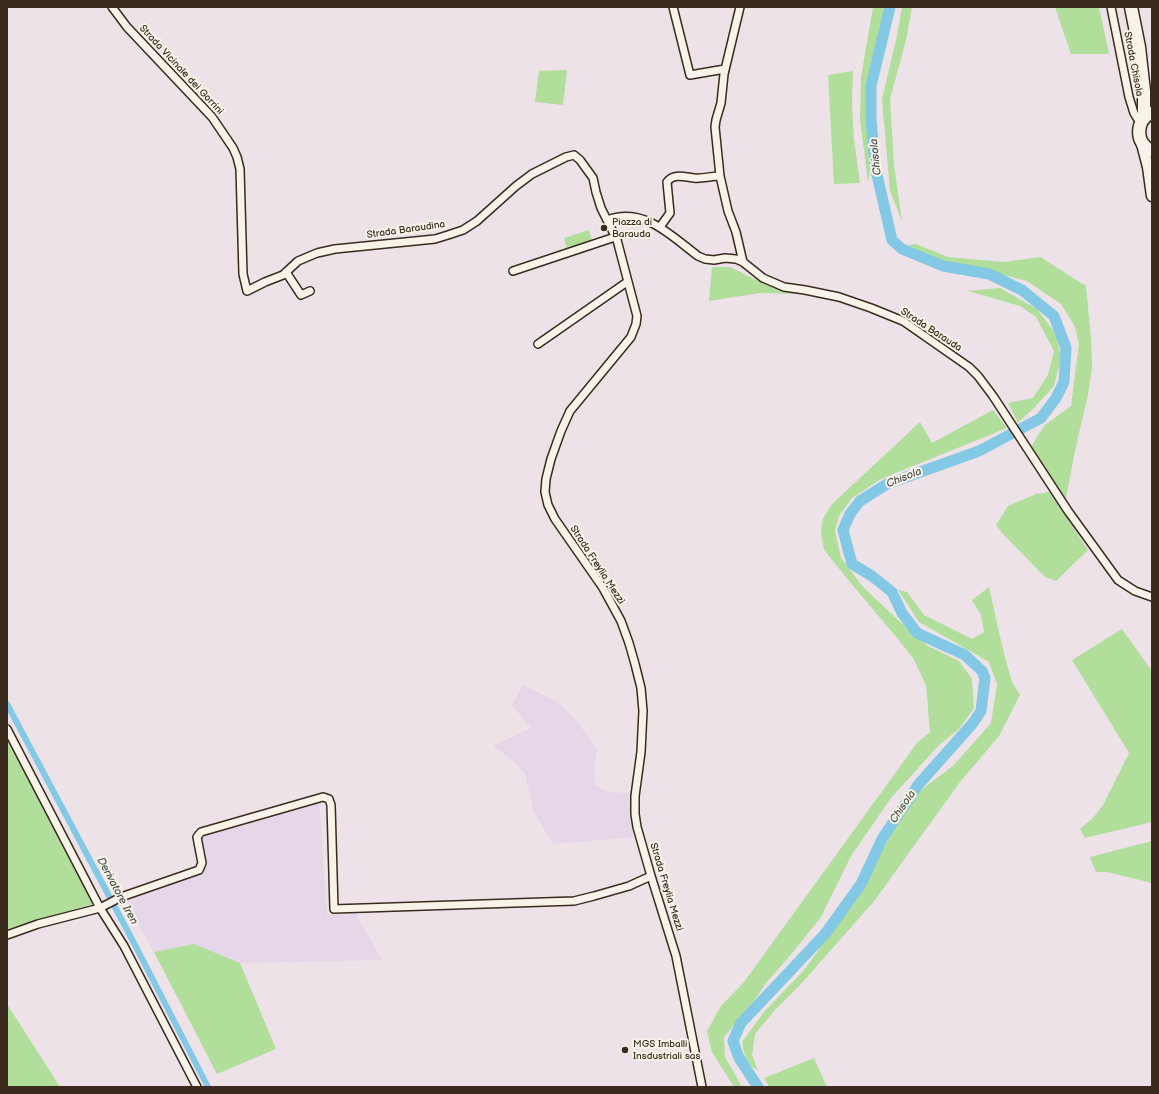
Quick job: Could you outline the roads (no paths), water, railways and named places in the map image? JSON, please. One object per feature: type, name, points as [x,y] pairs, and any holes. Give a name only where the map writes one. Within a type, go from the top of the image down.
[{"type":"main road","points":[[1131,7],[1139,47],[1146,117],[1139,128],[1139,134],[1148,167],[1152,196]]},
{"type":"main road","points":[[1139,47],[1152,82]]},
{"type":"main road","points":[[1142,144],[1152,151]]},
{"type":"street","name":"Strada Vicinale dei Gorrini","points":[[112,7],[127,27],[212,117],[238,157],[240,169],[243,274],[248,291]]},
{"type":"street","points":[[673,7],[690,75],[726,69]]},
{"type":"street","points":[[740,7],[715,127],[720,176],[728,211],[736,232],[743,262]]},
{"type":"street","name":"Strada Chisola","points":[[1111,7],[1129,98],[1134,114],[1137,118],[1146,117]]},
{"type":"street","name":"Strada Baraudina","points":[[248,291],[282,275],[298,261],[317,253],[335,249],[435,239],[463,230],[478,221],[516,186],[532,174],[566,157],[574,155],[587,168],[593,178],[596,192],[607,220]]},
{"type":"street","points":[[660,226],[670,213],[667,182],[670,178],[720,176]]},
{"type":"street","name":"Strada Barauda","points":[[607,220],[622,216],[646,220],[660,226],[698,256],[705,259],[736,259],[743,262],[763,278],[784,287],[840,297],[904,321],[969,367],[978,376],[993,396],[1068,511],[1118,580],[1135,591],[1152,597]]},
{"type":"street","name":"Strada Freylia Mezzi","points":[[607,220],[615,237],[628,282],[637,316],[636,324],[631,336],[570,411],[560,431],[551,459],[546,479],[545,492],[548,505],[555,519],[603,588],[621,622],[641,688],[643,711],[641,752],[635,796],[635,814],[637,827],[651,876],[676,956],[702,1087]]},
{"type":"street","points":[[513,271],[615,237]]},
{"type":"street","points":[[286,272],[301,295],[310,290]]},
{"type":"street","points":[[538,344],[628,282]]},
{"type":"street","points":[[7,729],[100,908],[124,946],[197,1087]]},
{"type":"street","points":[[7,935],[38,924],[100,908],[121,897],[199,870],[202,863],[197,837],[201,832],[322,797],[329,799],[331,805],[334,909],[574,901],[629,886],[651,876]]},
{"type":"waterway","name":"Chisola","points":[[758,1087],[739,1058],[733,1041],[741,1023],[825,934],[861,884],[882,839],[918,785],[973,723],[981,711],[985,678],[982,671],[965,655],[917,633],[902,613],[892,592],[872,576],[852,564],[843,530],[850,514],[860,501],[887,484],[979,451],[1041,418],[1056,398],[1064,382],[1066,348],[1054,316],[1022,290],[989,274],[943,266],[902,249],[892,240],[875,166],[871,119],[871,86],[890,7]]},
{"type":"waterway","name":"Derivatore Iren","points":[[7,704],[134,943],[208,1087]]},
{"type":"place","name":"Piazza di Barauda","points":[[604,228]]},
{"type":"place","name":"MGS Imballi Insdustriali sas","points":[[625,1050]]}]
